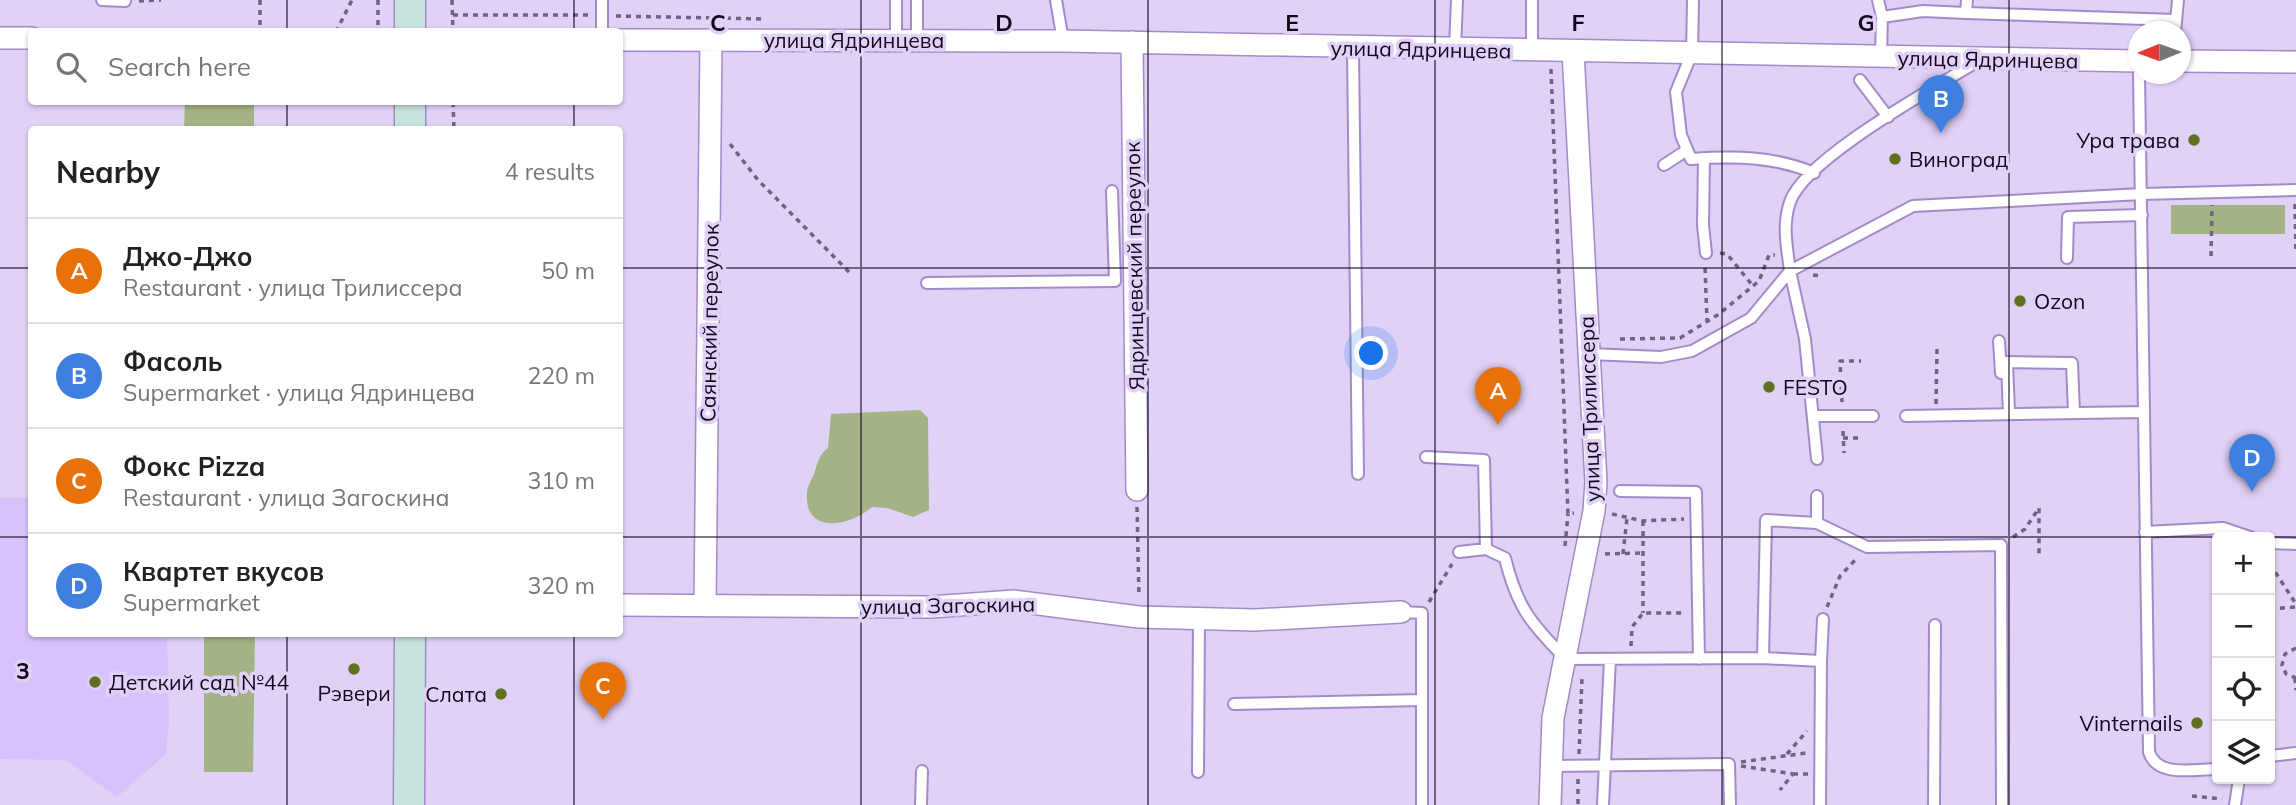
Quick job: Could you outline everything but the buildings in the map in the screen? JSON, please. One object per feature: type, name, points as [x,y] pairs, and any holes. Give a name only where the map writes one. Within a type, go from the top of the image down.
[{"type":"main road","points":[[410,0],[410,28]]},
{"type":"main road","points":[[410,105],[410,126]]},
{"type":"main road","points":[[409,805],[410,637]]},
{"type":"street","points":[[0,38],[28,38]]},
{"type":"street","name":"улица Ядринцева","points":[[623,40],[1063,41],[1353,49],[1455,48],[2128,61]]},
{"type":"street","name":"Саянский переулок","points":[[705,606],[711,41]]},
{"type":"street","name":"Ядринцевский переулок","points":[[1132,42],[1137,490]]},
{"type":"street","name":"улица Трилиссера","points":[[1550,805],[1553,718],[1595,492],[1573,51]]},
{"type":"street","points":[[2191,61],[2296,62]]},
{"type":"street","name":"улица Загоскина","points":[[623,606],[931,607],[1014,601],[1139,617],[1255,620],[1401,612]]},
{"type":"lane","points":[[102,0],[125,1]]},
{"type":"lane","points":[[602,0],[602,28]]},
{"type":"lane","points":[[896,0],[906,39]]},
{"type":"lane","points":[[906,39],[917,0]]},
{"type":"lane","points":[[1056,0],[1063,41]]},
{"type":"lane","points":[[1455,48],[1457,0]]},
{"type":"lane","points":[[1532,0],[1532,50]]},
{"type":"lane","points":[[1693,0],[1692,53],[1676,92],[1681,135],[1691,159],[1750,156],[1791,163],[1814,173]]},
{"type":"lane","points":[[1878,0],[1882,17],[1881,57]]},
{"type":"lane","points":[[1966,13],[1967,0]]},
{"type":"lane","points":[[2176,21],[2178,0]]},
{"type":"lane","points":[[1882,17],[1923,11],[2128,25]]},
{"type":"lane","points":[[1353,49],[1358,474]]},
{"type":"lane","points":[[1817,459],[1805,339],[1790,271],[1784,225],[1791,198],[1843,145],[1980,59]]},
{"type":"lane","points":[[1860,80],[1888,117]]},
{"type":"lane","points":[[2139,84],[2149,752],[2152,761],[2163,769],[2212,769]]},
{"type":"lane","points":[[1664,165],[1687,150]]},
{"type":"lane","points":[[1704,158],[1703,225],[1706,253]]},
{"type":"lane","points":[[1588,354],[1661,357],[1692,351],[1751,318],[1790,271],[1913,206],[2142,194],[2296,190]]},
{"type":"lane","points":[[927,283],[1115,281],[1112,191]]},
{"type":"lane","points":[[2067,258],[2068,217],[2142,215]]},
{"type":"lane","points":[[1999,341],[2006,414]]},
{"type":"lane","points":[[2006,414],[2007,362],[2073,363],[2074,413]]},
{"type":"lane","points":[[1906,416],[2143,412]]},
{"type":"lane","points":[[1813,416],[1872,416]]},
{"type":"lane","points":[[1426,457],[1484,460],[1486,549]]},
{"type":"lane","points":[[1620,491],[1696,492],[1699,659]]},
{"type":"lane","points":[[1817,496],[1817,523]]},
{"type":"lane","points":[[1763,658],[1766,520],[1817,523],[1867,547],[2001,545],[2002,805]]},
{"type":"lane","points":[[2145,532],[2223,528],[2235,532]]},
{"type":"lane","points":[[2275,542],[2296,544]]},
{"type":"lane","points":[[1459,552],[1486,549],[1505,558],[1513,592],[1525,614],[1566,659],[1763,658],[1821,661]]},
{"type":"lane","points":[[1401,612],[1422,613],[1422,805]]},
{"type":"lane","points":[[1198,772],[1199,619]]},
{"type":"lane","points":[[1820,805],[1823,619]]},
{"type":"lane","points":[[1934,805],[1935,625]]},
{"type":"lane","points":[[1603,805],[1603,766],[1611,659]]},
{"type":"lane","points":[[1234,704],[1422,700]]},
{"type":"lane","points":[[2275,755],[2296,753]]},
{"type":"lane","points":[[1551,766],[1729,764],[1730,805]]},
{"type":"lane","points":[[921,805],[922,771]]},
{"type":"lane","points":[[2235,803],[2238,784]]},
{"type":"path","points":[[125,1],[162,0]]},
{"type":"path","points":[[260,0],[260,28]]},
{"type":"path","points":[[338,28],[352,0]]},
{"type":"path","points":[[378,0],[378,28]]},
{"type":"path","points":[[452,0],[453,28]]},
{"type":"path","points":[[453,15],[770,19]]},
{"type":"path","points":[[453,105],[454,126]]},
{"type":"path","points":[[730,144],[758,180],[852,275]]},
{"type":"path","points":[[2296,190],[2296,254]]},
{"type":"path","points":[[2211,256],[2212,192]]},
{"type":"path","points":[[1707,321],[1706,253],[1727,254],[1765,301]]},
{"type":"path","points":[[1617,340],[1680,338],[1759,281],[1769,255],[1788,253]]},
{"type":"path","points":[[1934,416],[1937,348]]},
{"type":"path","points":[[1844,453],[1840,361],[1861,361]]},
{"type":"path","points":[[1843,438],[1863,438]]},
{"type":"path","points":[[1137,490],[1139,617]]},
{"type":"path","points":[[2001,545],[2025,529],[2039,508],[2039,554]]},
{"type":"path","points":[[1608,512],[1643,521],[1697,518]]},
{"type":"path","points":[[1623,554],[1627,517]]},
{"type":"path","points":[[1631,659],[1632,627],[1643,613],[1643,521]]},
{"type":"path","points":[[1823,619],[1840,576],[1867,547]]},
{"type":"path","points":[[1422,613],[1459,552]]},
{"type":"path","points":[[1599,554],[1643,554]]},
{"type":"path","points":[[2275,572],[2296,605],[2275,608]]},
{"type":"path","points":[[1643,613],[1699,613]]},
{"type":"path","points":[[2296,648],[2288,651],[2283,659],[2284,670],[2295,678],[2296,690]]},
{"type":"path","points":[[1786,756],[1821,713]]},
{"type":"path","points":[[1729,764],[1821,751]]},
{"type":"path","points":[[1729,764],[1793,774],[1780,790]]},
{"type":"path","points":[[2192,796],[2235,803]]},
{"type":"shaded area","points":[[0,498],[28,498],[28,637],[167,637],[169,721],[166,754],[117,797],[66,760],[0,759]]},
{"type":"green space","points":[[185,105],[254,105],[254,126],[184,126]]},
{"type":"green space","points":[[2171,205],[2285,205],[2285,234],[2171,234]]},
{"type":"green space","points":[[920,410],[928,418],[929,510],[913,517],[887,508],[872,507],[852,519],[830,523],[813,516],[808,506],[807,490],[819,458],[828,448],[831,414]]},
{"type":"green space","points":[[204,637],[255,637],[253,772],[204,772]]},
{"type":"place","name":"Фасоль","points":[[1941,133]]},
{"type":"place","name":"Ура трава","points":[[2194,140]]},
{"type":"place","name":"Виноград","points":[[1895,159]]},
{"type":"place","name":"Ozon","points":[[2020,301]]},
{"type":"place","name":"FESTO","points":[[1769,387]]},
{"type":"place","name":"Джо-Джо","points":[[1498,425]]},
{"type":"place","name":"Квартет вкусов","points":[[2252,492]]},
{"type":"place","name":"Рэвери","points":[[354,669]]},
{"type":"place","name":"Детский сад №44","points":[[95,682]]},
{"type":"place","name":"Слата","points":[[501,694]]},
{"type":"place","name":"Фокс Pizza","points":[[603,720]]},
{"type":"place","name":"Vinternails","points":[[2197,723]]}]
